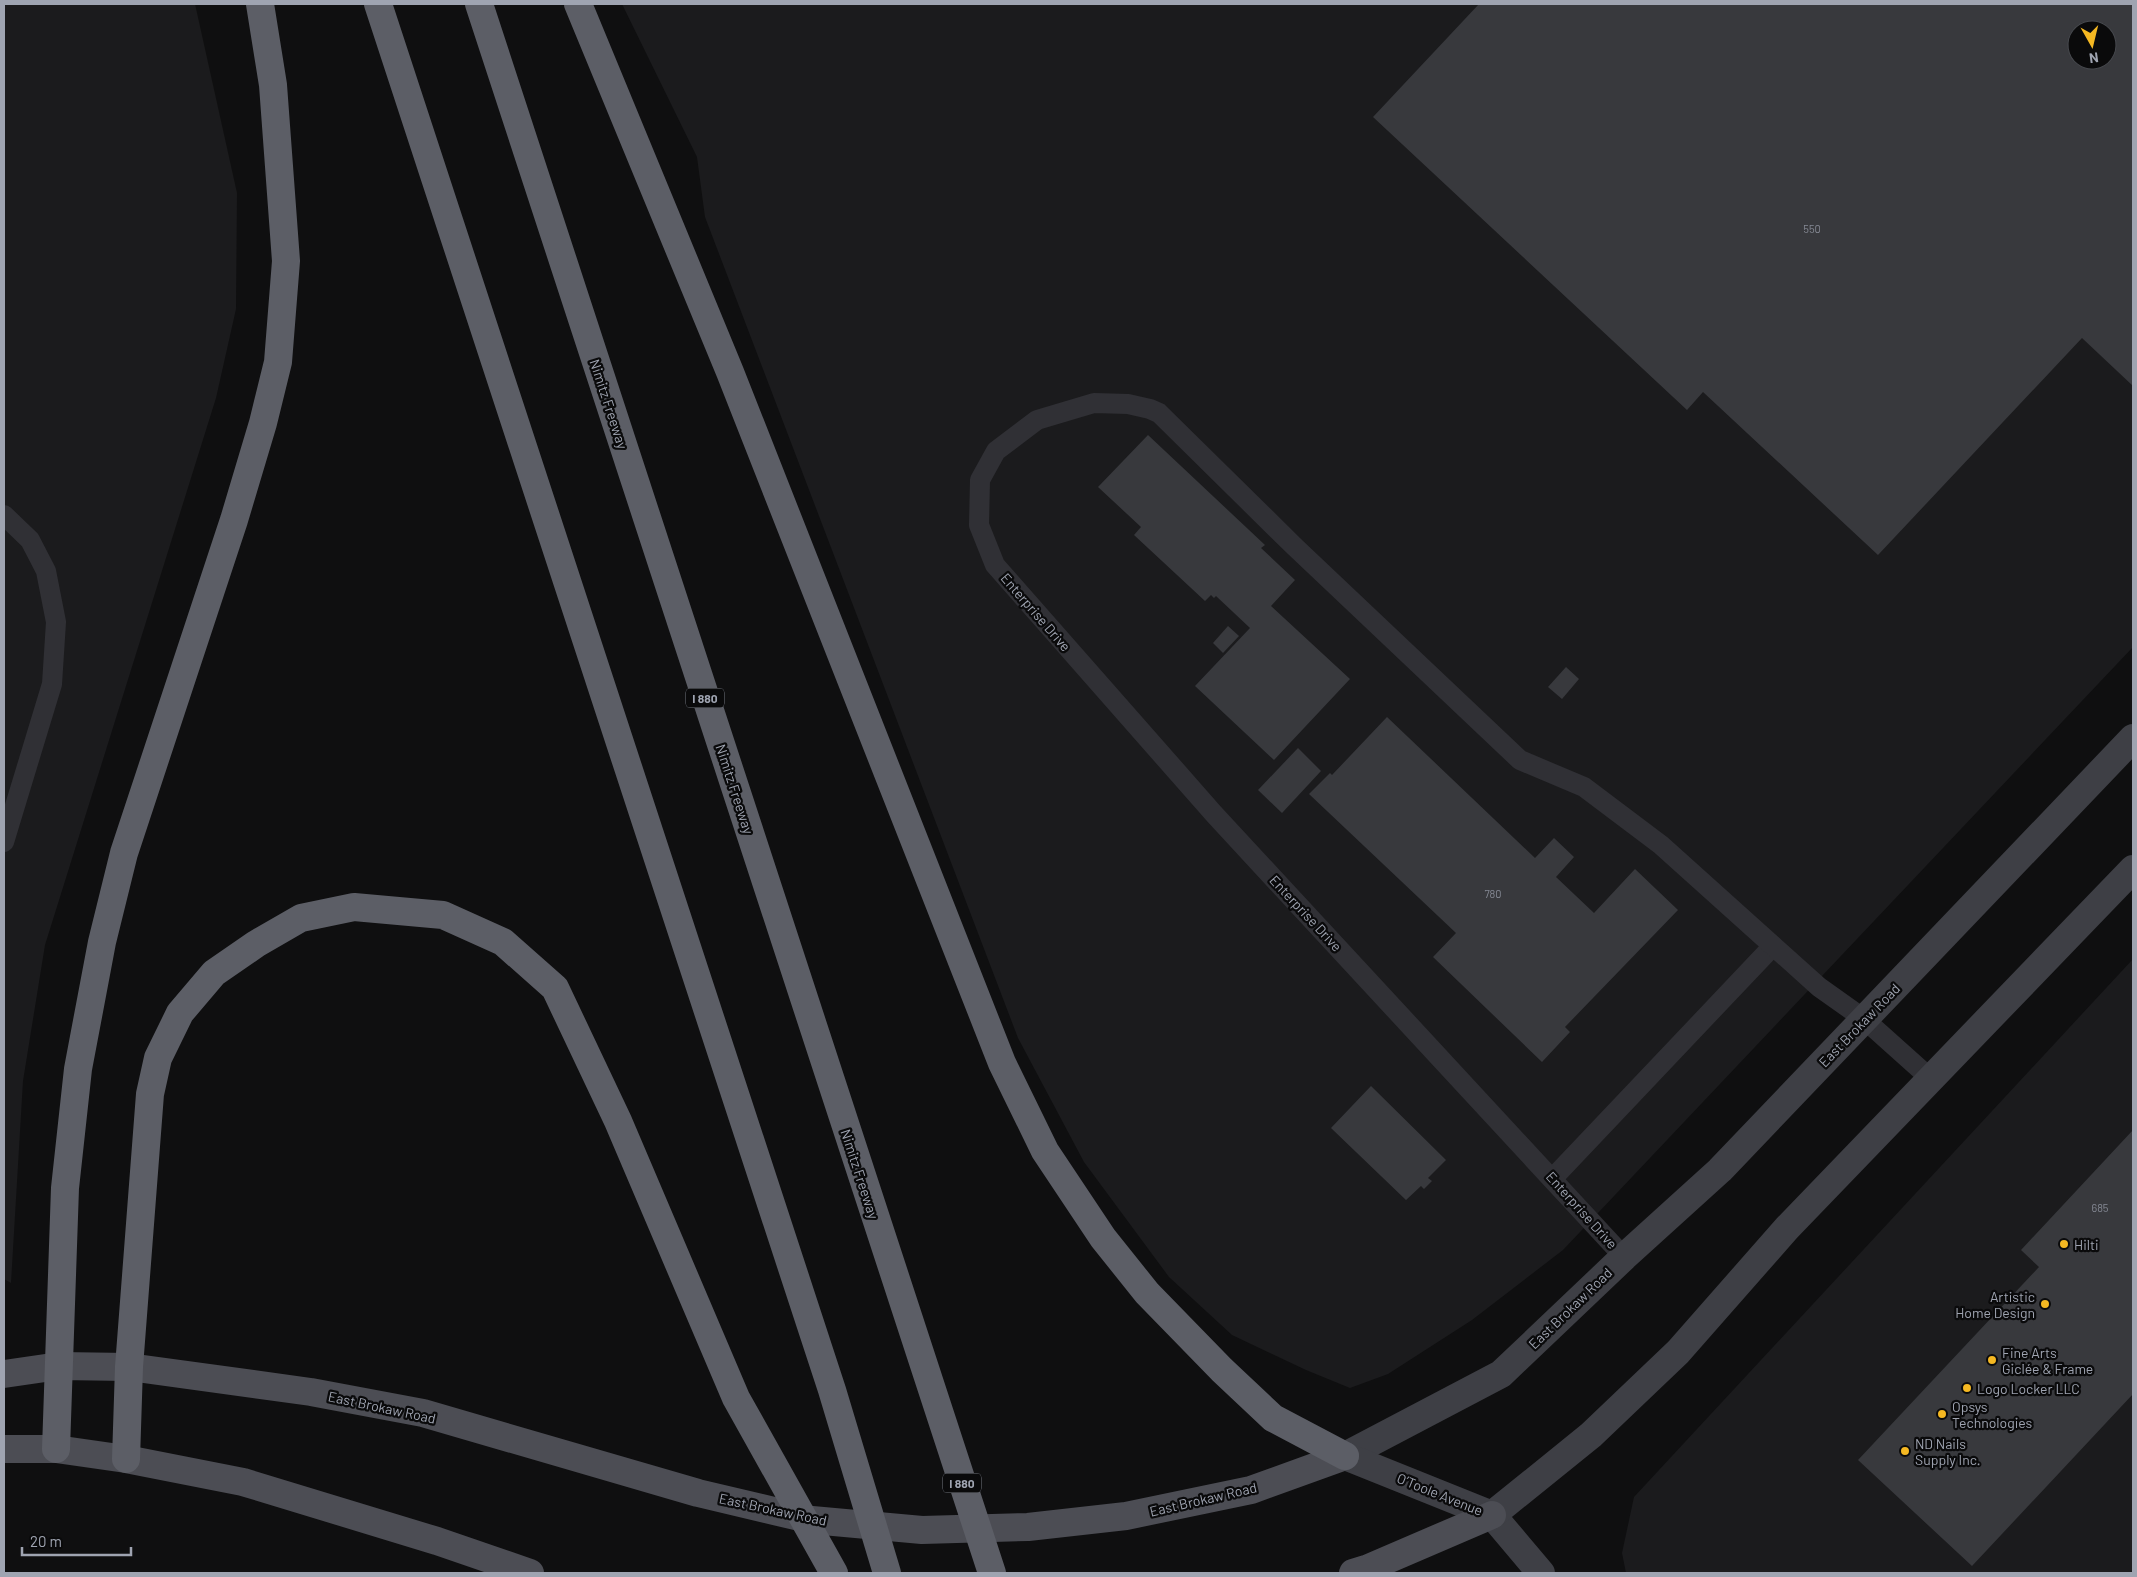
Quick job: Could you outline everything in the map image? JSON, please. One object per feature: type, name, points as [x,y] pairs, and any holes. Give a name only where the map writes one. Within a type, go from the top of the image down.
[{"type":"highway","points":[[56,1448],[65,1188],[78,1069],[102,942],[124,853],[234,520],[263,423],[278,362],[286,261],[273,85],[260,4]]},
{"type":"highway","points":[[378,4],[832,1390],[887,1573]]},
{"type":"highway","name":"Nimitz Freeway","points":[[479,4],[992,1573]]},
{"type":"highway","points":[[578,4],[730,372],[1002,1064],[1045,1151],[1103,1238],[1147,1293],[1222,1370],[1273,1418],[1345,1456]]},
{"type":"highway","points":[[126,1459],[129,1367],[150,1094],[158,1058],[180,1012],[214,973],[256,944],[301,918],[354,907],[443,916],[503,942],[555,988],[622,1130],[736,1398],[834,1573]]},
{"type":"main road","name":"East Brokaw Road","points":[[4,1374],[59,1366],[129,1367],[311,1392],[423,1413],[698,1493],[812,1520],[922,1530],[1028,1527],[1126,1516],[1251,1490],[1345,1456],[1501,1374],[1624,1257],[1720,1170],[2133,738]]},
{"type":"main road","points":[[1353,1573],[1492,1515],[1591,1435],[1678,1352],[1787,1228],[2133,869]]},
{"type":"main road","points":[[4,1449],[56,1448],[126,1459],[243,1482],[437,1541],[530,1573]]},
{"type":"main road","name":"O’Toole Avenue","points":[[1345,1456],[1492,1515],[1541,1573]]},
{"type":"lane","name":"Enterprise Drive","points":[[1624,1257],[1214,814],[995,564],[979,525],[980,480],[996,451],[1037,420],[1094,403],[1128,404],[1150,409],[1158,413],[1520,760],[1584,787],[1661,845],[1820,987],[1864,1019],[1931,1079]]},
{"type":"lane","points":[[4,515],[30,540],[46,572],[56,622],[52,684],[4,842]]},
{"type":"lane","points":[[1552,1178],[1773,946]]},
{"type":"shaded area","points":[[4,4],[195,4],[237,193],[236,309],[216,398],[45,945],[23,1081],[11,1283],[4,1279]]},
{"type":"shaded area","points":[[622,4],[2133,4],[2133,647],[1563,1250],[1472,1320],[1388,1374],[1350,1388],[1306,1370],[1232,1335],[1169,1277],[1084,1162],[1018,1038],[705,217],[697,157]]},
{"type":"shaded area","points":[[2133,959],[2133,1573],[1626,1573],[1622,1553],[1634,1497]]},
{"type":"building","points":[[1479,4],[2133,4],[2133,386],[2082,338],[1878,555],[1703,392],[1687,410],[1373,117]]},
{"type":"building","points":[[1148,435],[1265,545],[1261,548],[1295,580],[1271,606],[1350,679],[1274,760],[1195,686],[1250,628],[1216,596],[1214,598],[1211,595],[1205,601],[1134,535],[1141,527],[1098,487]]},
{"type":"building","points":[[1228,626],[1239,636],[1223,653],[1213,643]]},
{"type":"building","points":[[1566,667],[1579,679],[1562,699],[1548,687]]},
{"type":"building","points":[[1387,717],[1535,858],[1554,838],[1574,857],[1556,877],[1594,913],[1635,869],[1678,910],[1565,1027],[1570,1032],[1542,1062],[1433,957],[1456,933],[1309,794],[1330,773],[1332,775]]},
{"type":"building","points":[[1298,748],[1321,771],[1282,813],[1258,790]]},
{"type":"building","points":[[1371,1086],[1446,1160],[1428,1178],[1432,1181],[1424,1189],[1421,1186],[1406,1200],[1331,1128]]},
{"type":"building","points":[[2133,1130],[2133,1394],[1972,1566],[1858,1460],[2039,1267],[2021,1250]]},
{"type":"place","name":"Hilti","points":[[2064,1244]]},
{"type":"place","name":"Artistic Home Design","points":[[2045,1304]]},
{"type":"place","name":"Fine Arts Giclée & Frame","points":[[1992,1360]]},
{"type":"place","name":"Logo Locker LLC","points":[[1967,1388]]},
{"type":"place","name":"Opsys Technologies","points":[[1942,1414]]},
{"type":"place","name":"ND Nails Supply Inc.","points":[[1905,1451]]}]
